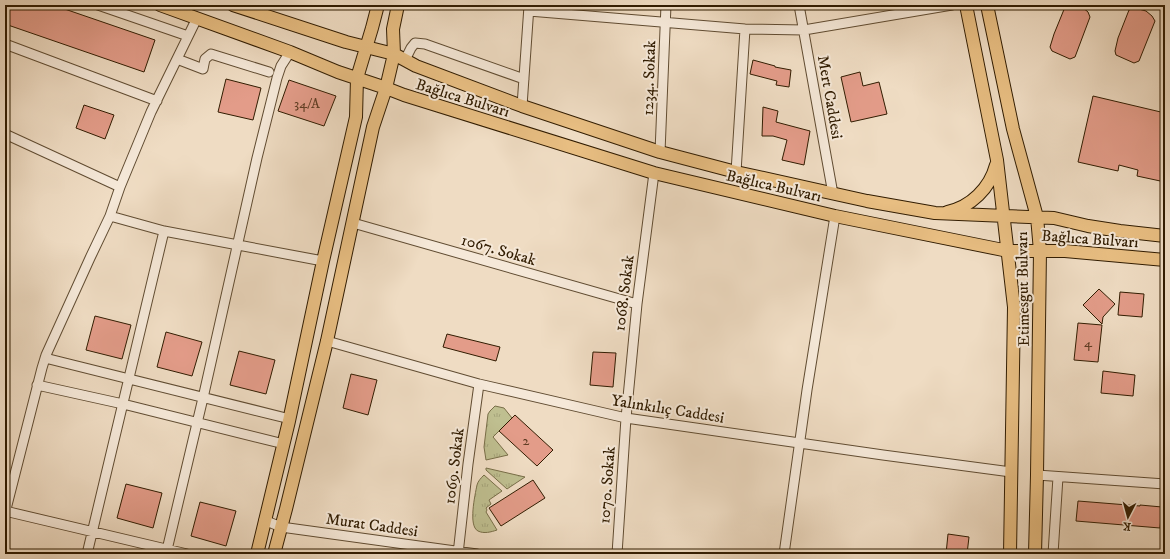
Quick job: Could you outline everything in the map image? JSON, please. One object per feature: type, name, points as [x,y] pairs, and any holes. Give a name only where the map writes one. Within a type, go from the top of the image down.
[{"type":"main road","points":[[160,5],[357,78]]},
{"type":"main road","points":[[233,5],[346,42],[366,47]]},
{"type":"main road","points":[[257,554],[264,520],[290,419],[323,261],[356,117],[357,78],[378,5]]},
{"type":"main road","points":[[274,554],[327,341],[373,127],[386,88],[394,54],[393,29],[398,5]]},
{"type":"main road","name":"Etimesgut Bulvarı","points":[[966,5],[997,160],[1002,216],[1008,251],[1014,307],[1010,554]]},
{"type":"main road","name":"Etimesgut Bulvarı","points":[[987,5],[1013,128],[1037,217],[1040,251],[1035,554]]},
{"type":"main road","name":"Bağlıca Bulvarı","points":[[366,47],[394,54],[416,66],[522,106],[660,152],[736,172],[833,194],[935,214],[1054,218],[1088,226],[1165,236]]},
{"type":"main road","name":"Bağlıca Bulvarı","points":[[357,78],[412,98],[654,173],[835,216],[1008,251],[1065,251],[1165,260]]},
{"type":"main road","points":[[935,214],[955,210],[966,205],[979,195],[989,182],[997,160]]},
{"type":"street","points":[[98,5],[188,36]]},
{"type":"street","name":"1234. Sokak","points":[[660,152],[666,5]]},
{"type":"street","name":"Mert Caddesi","points":[[799,5],[833,194]]},
{"type":"street","points":[[522,106],[529,8],[745,29],[804,30],[952,5]]},
{"type":"street","points":[[187,554],[166,552],[92,532],[5,512],[45,358],[110,216],[120,187],[157,101],[197,18]]},
{"type":"street","points":[[736,172],[745,29]]},
{"type":"street","points":[[405,60],[415,43],[425,44],[524,79]]},
{"type":"street","points":[[5,44],[157,101]]},
{"type":"street","points":[[166,552],[238,245],[256,158],[277,78],[281,66],[290,52]]},
{"type":"street","points":[[177,59],[203,69],[205,59],[211,54],[269,72]]},
{"type":"street","points":[[5,134],[120,187]]},
{"type":"street","name":"1068. Sokak","points":[[626,418],[636,304],[654,173]]},
{"type":"street","points":[[110,216],[164,231],[323,261]]},
{"type":"street","points":[[784,554],[807,390],[835,216]]},
{"type":"street","name":"1067. Sokak","points":[[353,222],[636,304]]},
{"type":"street","points":[[87,554],[164,231]]},
{"type":"street","name":"Yalınkılıç Caddesi","points":[[327,341],[479,384],[626,418],[1012,472]]},
{"type":"street","points":[[45,358],[290,419]]},
{"type":"street","name":"1069. Sokak","points":[[458,553],[479,384]]},
{"type":"street","points":[[37,385],[123,404],[284,444]]},
{"type":"street","name":"1070. Sokak","points":[[617,554],[626,418]]},
{"type":"street","points":[[1037,475],[1165,484]]},
{"type":"street","points":[[1053,554],[1058,477]]},
{"type":"street","name":"Murat Caddesi","points":[[264,520],[281,527],[458,553],[477,554]]},
{"type":"green space","points":[[495,406],[504,408],[512,418],[493,437],[508,455],[486,460],[484,447],[488,414]]},
{"type":"green space","points":[[486,468],[525,477],[507,489],[486,470]]},
{"type":"green space","points":[[484,475],[502,491],[489,500],[491,504],[486,508],[486,512],[497,530],[485,533],[478,531],[473,523],[477,485]]},
{"type":"building","points":[[5,5],[53,5],[155,40],[144,72],[5,24]]},
{"type":"building","points":[[1069,5],[1082,7],[1088,12],[1090,17],[1075,57],[1070,59],[1052,51],[1050,47],[1065,7]]},
{"type":"building","points":[[1135,8],[1146,11],[1155,21],[1139,61],[1134,63],[1116,55],[1115,51],[1118,38],[1129,10]]},
{"type":"building","points":[[753,60],[791,70],[789,87],[776,85],[777,81],[750,74]]},
{"type":"building","points":[[860,72],[863,86],[879,82],[887,114],[851,122],[841,77]]},
{"type":"building","points":[[226,79],[261,88],[253,120],[218,112]]},
{"type":"building","points":[[289,80],[336,96],[324,126],[278,111]]},
{"type":"building","points":[[1093,96],[1165,113],[1165,182],[1137,176],[1138,170],[1119,165],[1118,171],[1078,162]]},
{"type":"building","points":[[84,105],[114,115],[105,139],[76,128]]},
{"type":"building","points":[[763,107],[778,111],[776,122],[810,131],[804,165],[782,160],[787,140],[773,136],[762,136]]},
{"type":"building","points":[[1099,289],[1115,304],[1103,317],[1102,324],[1083,305]]},
{"type":"building","points":[[1120,292],[1144,294],[1142,317],[1118,315]]},
{"type":"building","points":[[95,316],[131,325],[122,359],[86,350]]},
{"type":"building","points":[[1078,323],[1102,325],[1098,362],[1074,360]]},
{"type":"building","points":[[166,332],[202,342],[192,376],[157,367]]},
{"type":"building","points":[[447,334],[500,347],[496,361],[443,347]]},
{"type":"building","points":[[239,351],[275,360],[266,394],[230,385]]},
{"type":"building","points":[[593,352],[616,353],[613,387],[590,385]]},
{"type":"building","points":[[1103,371],[1135,375],[1133,396],[1101,393]]},
{"type":"building","points":[[351,374],[377,380],[368,415],[343,408]]},
{"type":"building","points":[[515,415],[553,450],[537,466],[499,431]]},
{"type":"building","points":[[533,480],[545,498],[501,526],[489,508]]},
{"type":"building","points":[[126,484],[162,493],[153,528],[117,518]]},
{"type":"building","points":[[1078,501],[1162,507],[1160,528],[1076,521]]},
{"type":"building","points":[[200,502],[236,511],[226,546],[191,536]]},
{"type":"building","points":[[948,534],[969,537],[967,554],[946,554]]}]
